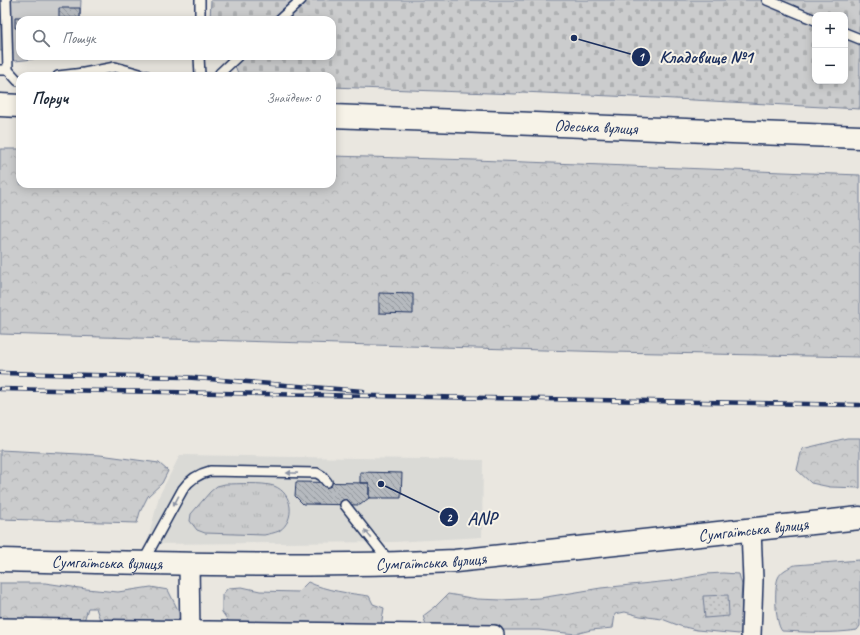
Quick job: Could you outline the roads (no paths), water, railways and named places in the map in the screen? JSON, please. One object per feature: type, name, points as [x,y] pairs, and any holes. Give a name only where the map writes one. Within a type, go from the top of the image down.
[{"type":"main road","points":[[0,105],[16,106]]},
{"type":"main road","name":"Одеська вулиця","points":[[336,116],[860,137]]},
{"type":"main road","name":"Сумгаїтська вулиця","points":[[0,560],[391,564],[455,561],[860,518]]},
{"type":"street","points":[[751,529],[753,580],[751,635]]},
{"type":"street","points":[[189,563],[190,633]]},
{"type":"street","points":[[0,628],[190,633],[494,635]]},
{"type":"lane","points":[[6,0],[4,70],[16,79]]},
{"type":"lane","points":[[200,0],[200,16]]},
{"type":"lane","points":[[283,16],[301,0]]},
{"type":"lane","points":[[767,0],[812,19]]},
{"type":"lane","points":[[848,34],[860,39]]},
{"type":"lane","points":[[199,60],[200,72]]},
{"type":"lane","points":[[221,72],[234,60]]},
{"type":"lane","points":[[91,72],[115,67],[133,72]]},
{"type":"lane","points":[[143,562],[183,489],[195,476],[210,471],[317,473],[327,482]]},
{"type":"lane","points":[[345,505],[391,564]]},
{"type":"railway","points":[[0,373],[182,377],[363,391]]},
{"type":"railway","points":[[0,389],[860,405]]},
{"type":"place","name":"Кладовище №1","points":[[574,38]]},
{"type":"place","name":"ANP","points":[[381,484]]}]
